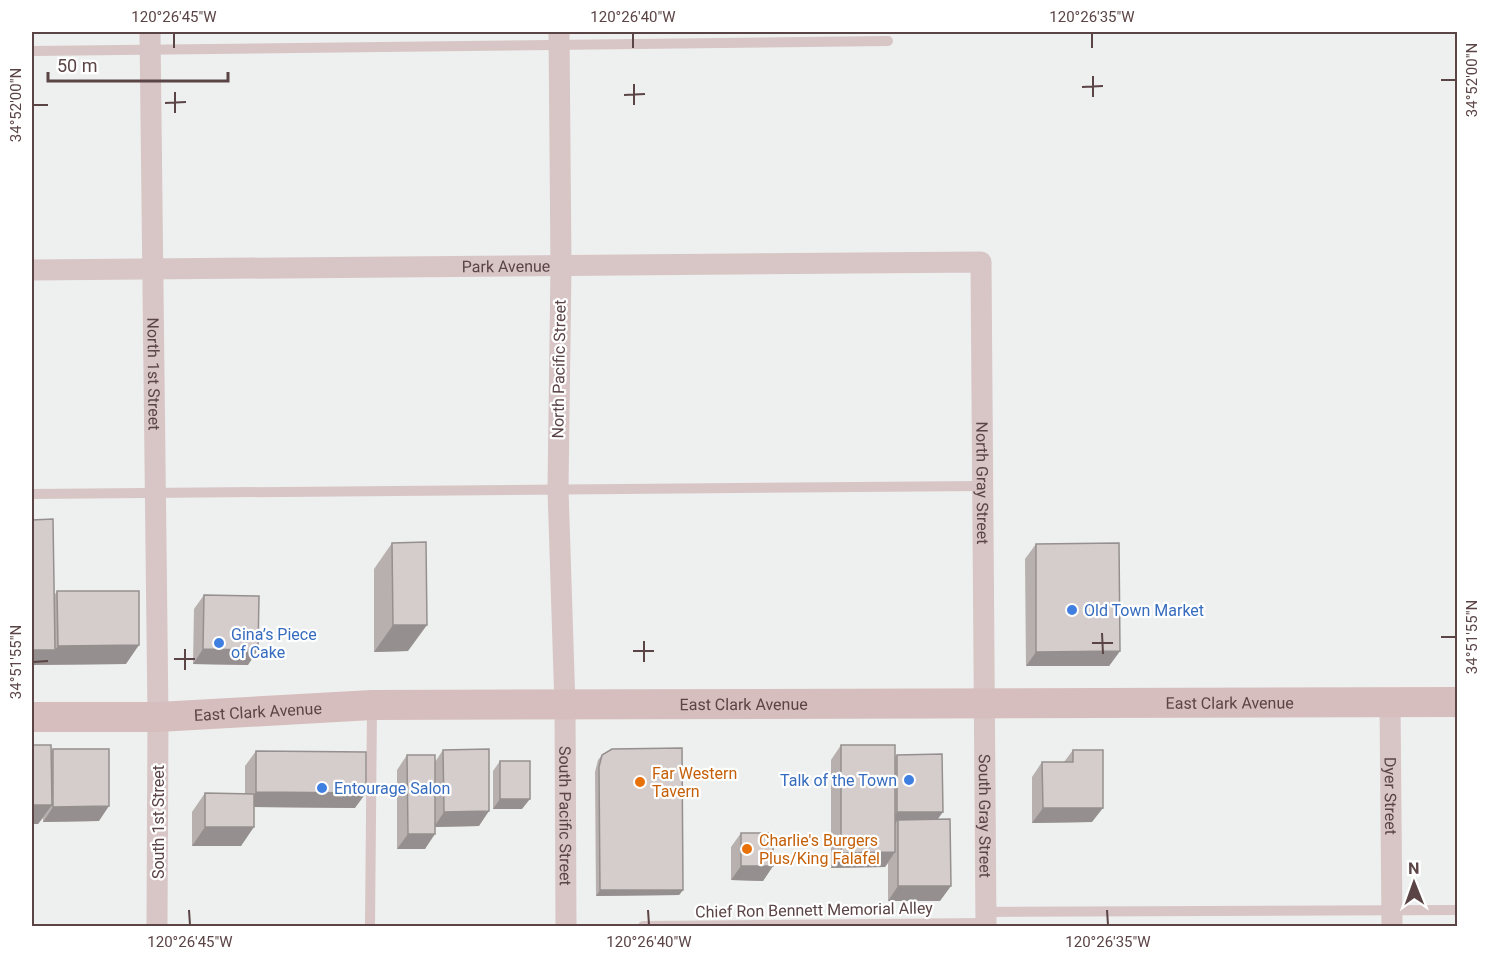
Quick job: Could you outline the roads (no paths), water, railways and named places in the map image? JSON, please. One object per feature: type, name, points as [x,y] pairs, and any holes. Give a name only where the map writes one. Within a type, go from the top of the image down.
[{"type":"main road","name":"East Clark Avenue","points":[[32,717],[158,717],[372,705],[1458,702]]},
{"type":"street","name":"North Pacific Street","points":[[559,39],[561,266],[558,489],[565,706]]},
{"type":"street","name":"North 1st Street","points":[[150,41],[158,717]]},
{"type":"street","name":"Park Avenue","points":[[32,270],[981,262]]},
{"type":"street","name":"North Gray Street","points":[[981,262],[984,704]]},
{"type":"street","name":"Dyer Street","points":[[1390,702],[1392,919]]},
{"type":"street","name":"South Gray Street","points":[[984,704],[986,920]]},
{"type":"street","name":"South Pacific Street","points":[[565,706],[566,927]]},
{"type":"street","name":"South 1st Street","points":[[157,927],[158,717]]},
{"type":"lane","points":[[32,51],[150,41],[767,37],[888,41]]},
{"type":"lane","points":[[32,494],[982,486]]},
{"type":"lane","points":[[370,927],[372,705]]},
{"type":"lane","name":"Chief Ron Bennett Memorial Alley","points":[[643,927],[986,920],[1392,919],[1458,910]]},
{"type":"place","name":"Old Town Market","points":[[1072,610]]},
{"type":"place","name":"Gina’s Piece of Cake","points":[[219,643]]},
{"type":"place","name":"Talk of the Town","points":[[909,780]]},
{"type":"place","name":"Far Western Tavern","points":[[640,782]]},
{"type":"place","name":"Entourage Salon","points":[[322,788]]},
{"type":"place","name":"Charlie's Burgers Plus/King Falafel","points":[[747,849]]}]
